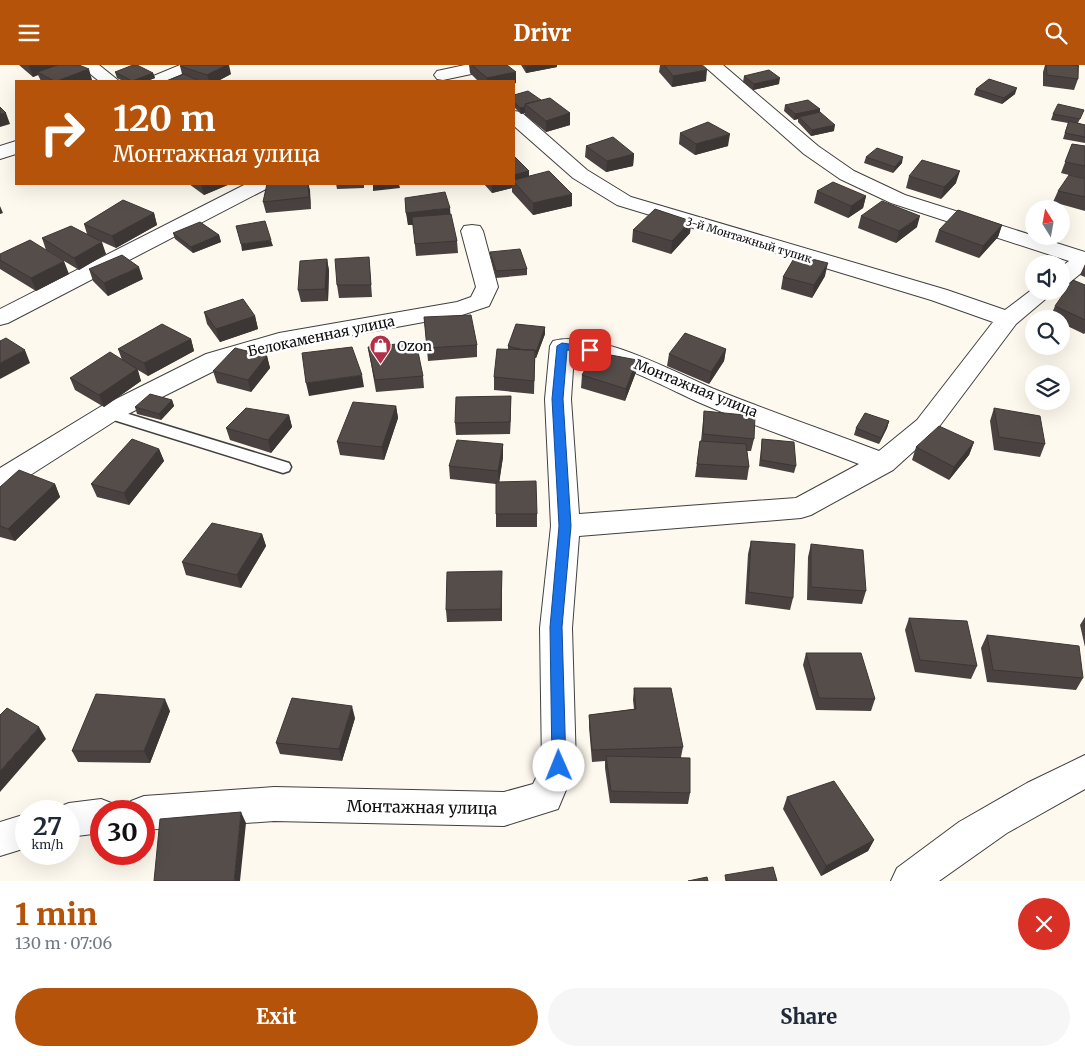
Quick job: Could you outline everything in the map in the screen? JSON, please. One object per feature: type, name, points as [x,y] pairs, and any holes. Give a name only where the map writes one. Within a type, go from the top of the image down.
[{"type":"street","points":[[88,65],[109,80]]},
{"type":"street","points":[[159,80],[194,65]]},
{"type":"street","points":[[443,75],[489,65]]},
{"type":"street","points":[[712,65],[761,105],[811,150],[847,175],[898,199],[1085,259]]},
{"type":"street","name":"3-й Монтажный тупик","points":[[515,117],[580,174],[624,201],[939,295],[1008,319]]},
{"type":"street","points":[[0,153],[15,147]]},
{"type":"street","points":[[0,318],[259,185]]},
{"type":"street","name":"Белокаменная улица","points":[[0,481],[109,413],[215,359],[278,341],[462,308],[481,301],[487,287],[472,231]]},
{"type":"street","points":[[1070,271],[1085,259]]},
{"type":"street","points":[[565,526],[801,508],[883,463],[926,426],[1008,319],[1032,300]]},
{"type":"street","name":"Монтажная улица","points":[[155,812],[274,804],[504,809],[545,797],[559,766],[556,627],[565,526],[558,399],[562,346],[604,352],[641,365],[708,396],[883,463]]},
{"type":"street","points":[[910,881],[930,863],[1032,798],[1085,771]]},
{"type":"street","points":[[0,839],[15,834]]},
{"type":"lane","points":[[109,413],[283,467]]},
{"type":"building","points":[[58,65],[79,65],[89,69],[60,80],[52,80],[37,72]]},
{"type":"building","points":[[137,65],[153,73],[130,80],[115,72]]},
{"type":"building","points":[[226,65],[207,75],[180,66]]},
{"type":"building","points":[[472,65],[507,65],[516,72],[487,78]]},
{"type":"building","points":[[664,65],[701,65],[707,70],[673,76]]},
{"type":"building","points":[[1046,65],[1078,66],[1078,79],[1047,75]]},
{"type":"building","points":[[769,70],[780,78],[754,84],[744,76]]},
{"type":"building","points":[[184,74],[197,80],[169,80]]},
{"type":"building","points":[[989,79],[1017,88],[1004,98],[976,89]]},
{"type":"building","points":[[528,91],[541,100],[525,104],[525,107],[520,108],[515,103],[515,95]]},
{"type":"building","points":[[550,98],[570,113],[546,121],[525,104]]},
{"type":"building","points":[[808,100],[820,109],[795,114],[785,105]]},
{"type":"building","points":[[1058,104],[1084,110],[1080,119],[1053,114]]},
{"type":"building","points":[[0,107],[6,113],[0,114]]},
{"type":"building","points":[[820,112],[835,125],[812,130],[799,117]]},
{"type":"building","points":[[1069,121],[1085,125],[1085,137],[1065,133]]},
{"type":"building","points":[[708,122],[730,134],[696,144],[680,133]]},
{"type":"building","points":[[613,137],[634,154],[607,161],[586,146]]},
{"type":"building","points":[[1072,144],[1085,146],[1085,166],[1065,162]]},
{"type":"building","points":[[877,148],[903,157],[895,167],[866,157]]},
{"type":"building","points":[[515,157],[529,171],[515,175]]},
{"type":"building","points":[[922,160],[960,171],[944,187],[909,176]]},
{"type":"building","points":[[549,171],[572,194],[533,203],[515,183],[515,180]]},
{"type":"building","points":[[1069,175],[1085,179],[1085,197],[1058,191]]},
{"type":"building","points":[[833,182],[866,196],[851,206],[817,191]]},
{"type":"building","points":[[267,185],[308,185],[309,197],[263,202]]},
{"type":"building","points":[[445,192],[450,208],[406,213],[405,198]]},
{"type":"building","points":[[123,200],[154,213],[112,236],[84,224]]},
{"type":"building","points":[[882,201],[920,216],[899,231],[861,216]]},
{"type":"building","points":[[655,209],[691,221],[672,241],[633,230]]},
{"type":"building","points":[[958,210],[1002,225],[983,246],[939,230]]},
{"type":"building","points":[[451,214],[457,241],[415,244],[412,217]]},
{"type":"building","points":[[265,221],[271,240],[241,244],[236,226]]},
{"type":"building","points":[[200,222],[219,235],[191,247],[173,233]]},
{"type":"building","points":[[71,226],[102,242],[74,258],[42,238]]},
{"type":"building","points":[[30,240],[64,261],[31,278],[0,260],[0,254]]},
{"type":"building","points":[[520,249],[527,269],[496,271],[490,252]]},
{"type":"building","points":[[122,255],[139,267],[104,283],[89,269]]},
{"type":"building","points":[[796,255],[828,263],[814,285],[783,277]]},
{"type":"building","points":[[369,257],[371,285],[337,285],[335,259]]},
{"type":"building","points":[[327,259],[325,289],[298,290],[300,261]]},
{"type":"building","points":[[1073,280],[1085,285],[1085,320],[1070,313],[1070,310],[1064,310],[1055,306],[1059,300],[1070,300],[1070,284]]},
{"type":"building","points":[[243,299],[255,316],[216,329],[204,312]]},
{"type":"building","points":[[471,315],[477,345],[427,348],[424,317]]},
{"type":"building","points":[[162,324],[191,339],[144,363],[118,349]]},
{"type":"building","points":[[516,324],[545,327],[536,352],[535,350],[524,350],[508,346]]},
{"type":"building","points":[[685,333],[726,349],[711,372],[669,354]]},
{"type":"building","points":[[6,338],[25,350],[0,363],[0,341]]},
{"type":"building","points":[[416,342],[423,376],[375,380],[368,347]]},
{"type":"building","points":[[352,347],[362,375],[306,383],[302,353]]},
{"type":"building","points":[[235,348],[267,356],[248,380],[213,371]]},
{"type":"building","points":[[497,349],[535,350],[534,381],[494,377]]},
{"type":"building","points":[[110,352],[137,369],[99,395],[70,378]]},
{"type":"building","points":[[595,352],[637,360],[626,389],[582,375]]},
{"type":"building","points":[[150,394],[172,400],[159,414],[135,407]]},
{"type":"building","points":[[511,396],[510,422],[455,423],[456,397]]},
{"type":"building","points":[[353,402],[396,406],[382,447],[337,442]]},
{"type":"building","points":[[246,408],[289,415],[268,440],[226,428]]},
{"type":"building","points":[[994,408],[1040,416],[1045,444],[999,437]]},
{"type":"building","points":[[704,411],[755,416],[754,439],[703,434]]},
{"type":"building","points":[[865,413],[889,421],[881,438],[856,428]]},
{"type":"building","points":[[939,426],[974,442],[954,467],[916,447]]},
{"type":"building","points":[[132,439],[159,449],[124,493],[91,484]]},
{"type":"building","points":[[762,439],[794,442],[796,466],[761,460]]},
{"type":"building","points":[[457,440],[503,444],[498,471],[449,466]]},
{"type":"building","points":[[700,441],[746,444],[749,467],[697,464]]},
{"type":"building","points":[[19,470],[55,484],[8,529],[0,526],[0,487]]},
{"type":"building","points":[[536,481],[537,514],[496,514],[496,482]]},
{"type":"building","points":[[212,523],[262,534],[237,575],[182,562]]},
{"type":"building","points":[[751,541],[795,544],[793,598],[748,592]]},
{"type":"building","points":[[811,544],[863,550],[866,591],[811,587]]},
{"type":"building","points":[[502,571],[501,609],[446,610],[447,572]]},
{"type":"building","points":[[909,618],[967,621],[977,666],[920,660]]},
{"type":"building","points":[[987,635],[1079,646],[1083,678],[993,670]]},
{"type":"building","points":[[806,653],[861,653],[875,699],[819,698]]},
{"type":"building","points":[[634,688],[671,688],[683,747],[592,750],[589,715],[636,709]]},
{"type":"building","points":[[96,694],[165,699],[144,751],[72,751]]},
{"type":"building","points":[[292,698],[352,706],[339,749],[276,743]]},
{"type":"building","points":[[7,708],[39,727],[0,771],[0,715]]},
{"type":"building","points":[[606,756],[690,758],[690,793],[611,791]]},
{"type":"building","points":[[834,781],[874,840],[826,866],[787,797]]},
{"type":"building","points":[[241,812],[234,881],[154,881],[160,819]]},
{"type":"building","points":[[773,867],[777,881],[726,881],[725,875]]},
{"type":"building","points":[[707,877],[708,881],[688,881]]},
{"type":"place","name":"Ozon","points":[[381,365]]},
{"type":"route","points":[[559,766],[556,627],[565,526],[558,399],[562,346],[590,350]]}]
